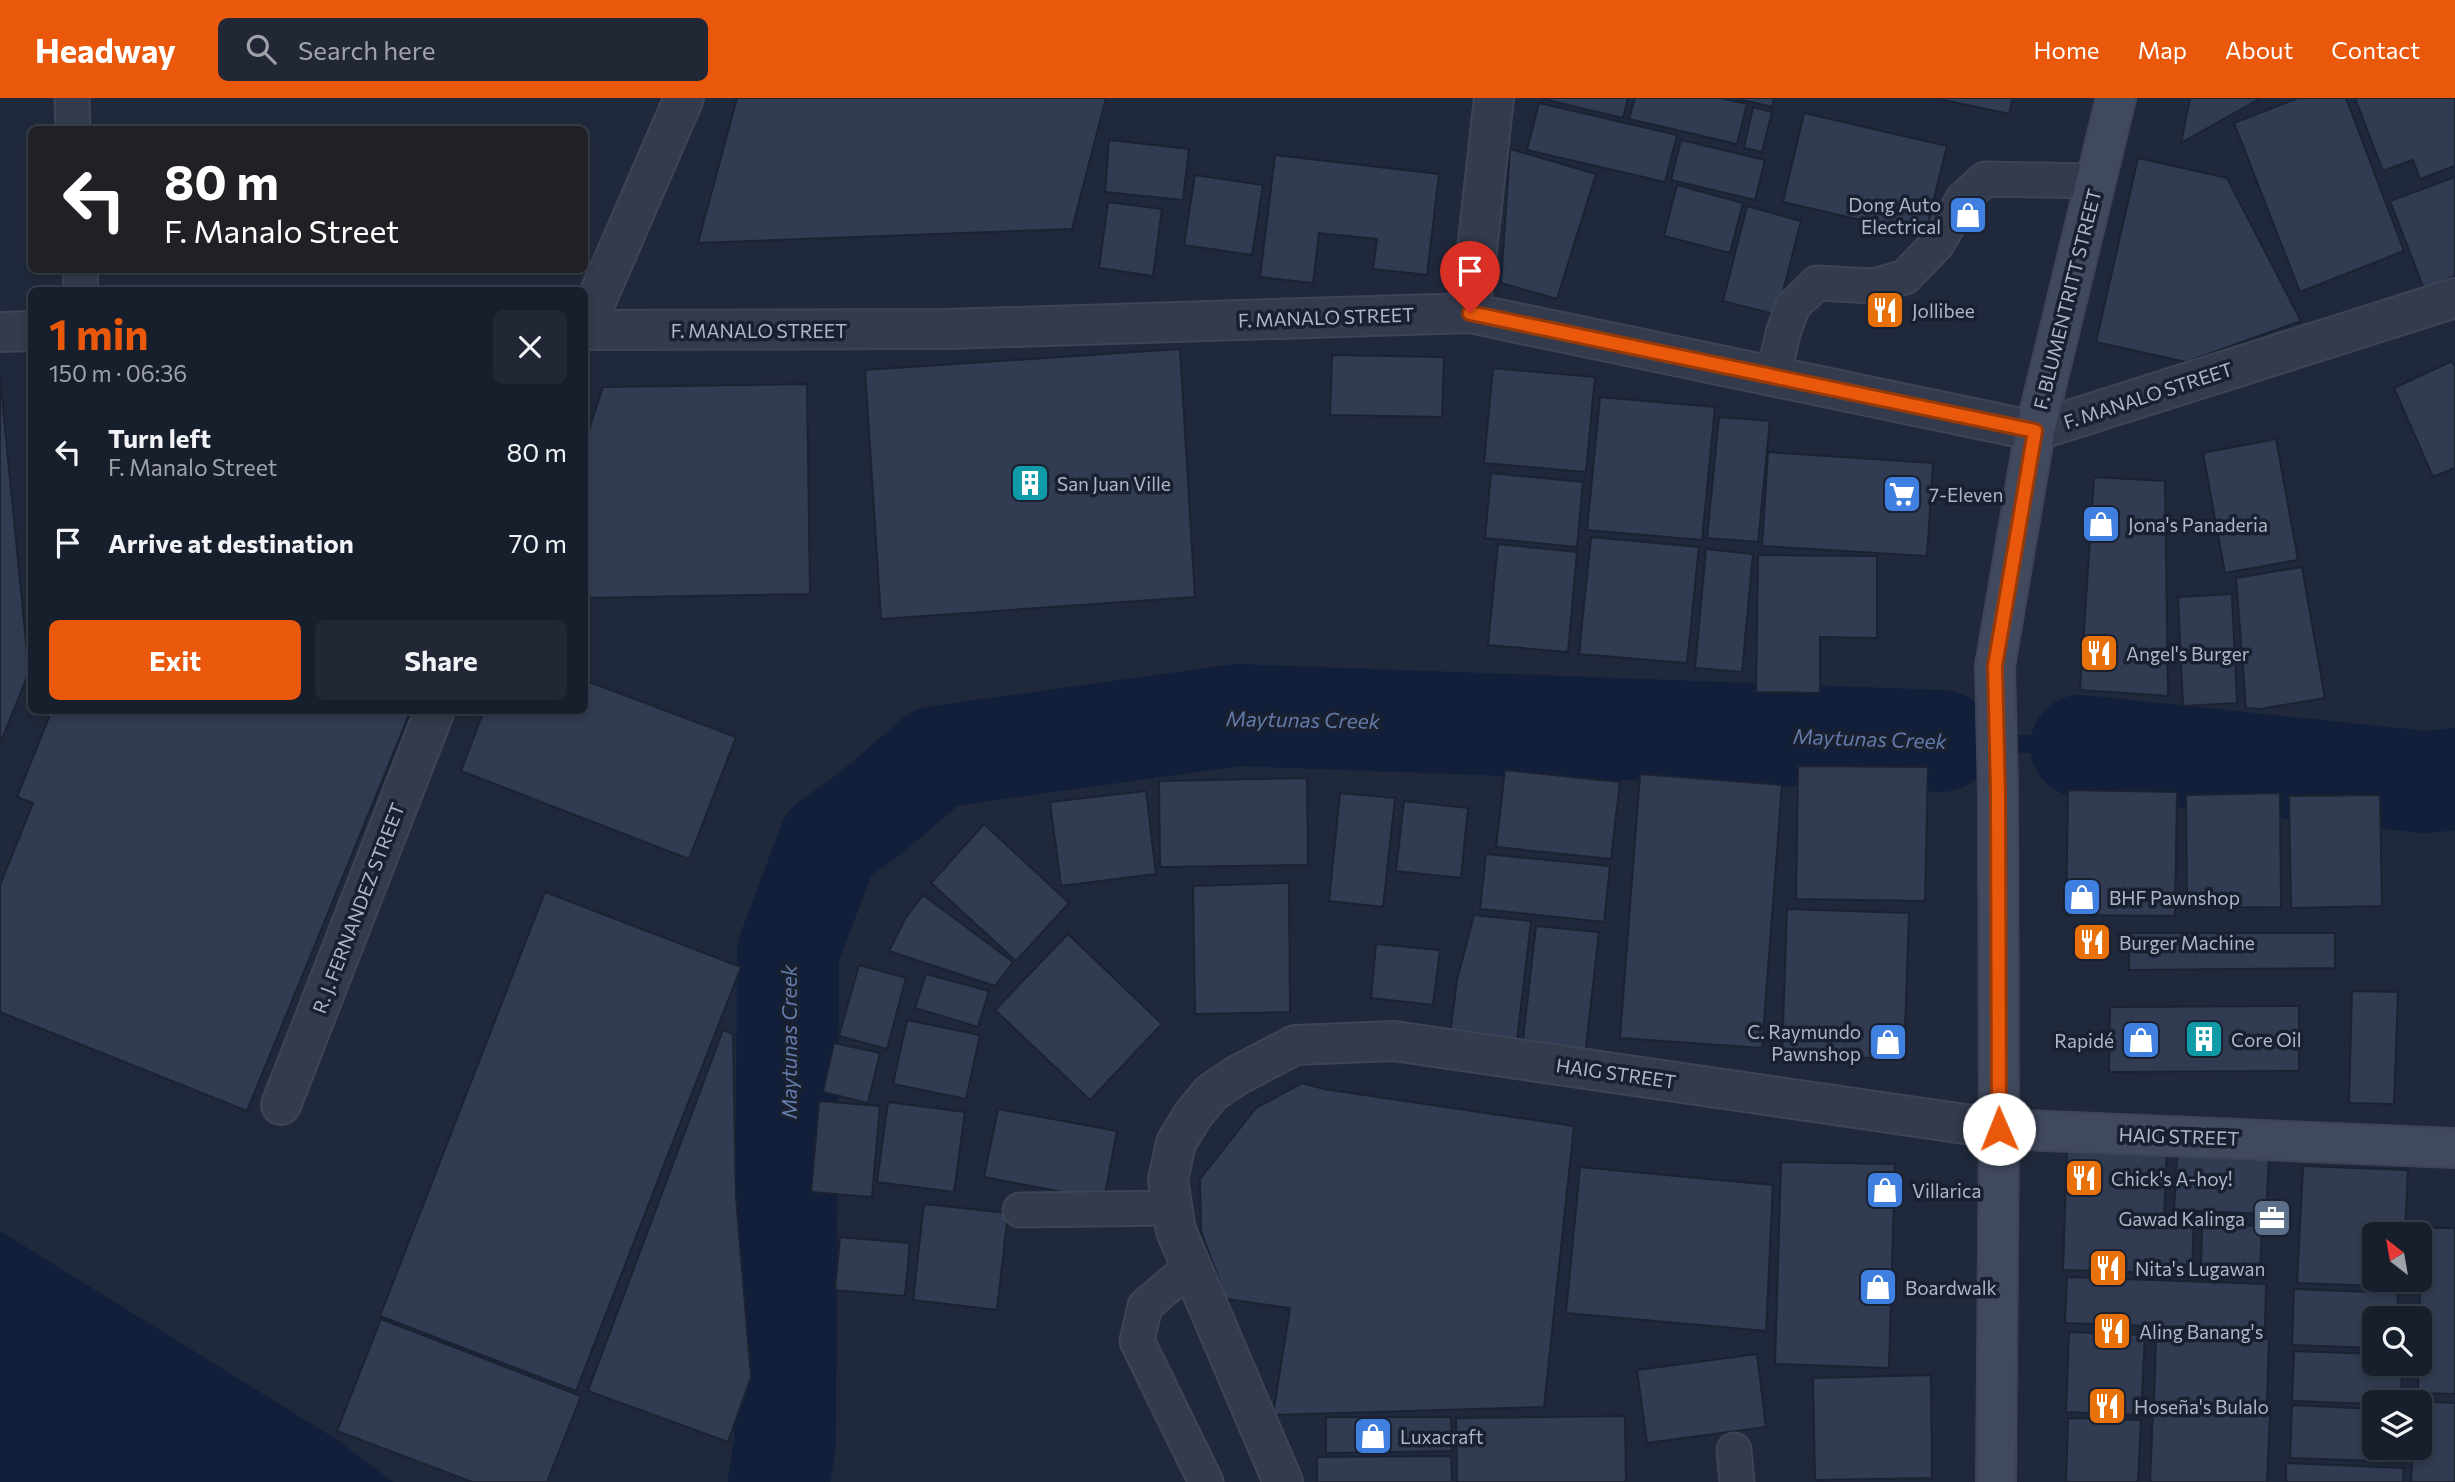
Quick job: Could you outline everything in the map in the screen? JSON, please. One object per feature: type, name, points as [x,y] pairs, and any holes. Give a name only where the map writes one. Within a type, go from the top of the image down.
[{"type":"main road","name":"F. BLUMENTRITT STREET","points":[[1996,1482],[1999,1129],[1995,666],[2035,431],[2116,98]]},
{"type":"main road","name":"HAIG STREET","points":[[1999,1129],[2455,1148]]},
{"type":"street","points":[[588,321],[683,98]]},
{"type":"street","points":[[1470,313],[1494,98]]},
{"type":"street","name":"F. MANALO STREET","points":[[588,330],[947,329],[1470,313],[2035,431],[2455,298]]},
{"type":"street","points":[[0,332],[28,331]]},
{"type":"street","name":"R. J. FERNANDEZ STREET","points":[[281,1105],[433,714]]},
{"type":"street","name":"HAIG STREET","points":[[1283,1482],[1176,1231],[1168,1180],[1176,1143],[1193,1115],[1211,1093],[1295,1045],[1394,1041],[1999,1129]]},
{"type":"lane","points":[[72,98],[73,126]]},
{"type":"lane","points":[[1773,376],[1793,306],[1817,283],[1874,286],[1905,277],[1937,244],[1963,199],[1984,179],[2096,181]]},
{"type":"lane","points":[[1020,1210],[1173,1208]]},
{"type":"lane","points":[[1192,1266],[1145,1307],[1137,1341],[1206,1482]]},
{"type":"water","points":[[0,1231],[339,1441],[393,1482],[0,1482]]},
{"type":"building","points":[[737,98],[1106,98],[1072,229],[698,243]]},
{"type":"building","points":[[1539,98],[1628,98],[1623,118]]},
{"type":"building","points":[[1635,98],[1720,98],[1747,104],[1737,144],[1629,119]]},
{"type":"building","points":[[1734,98],[1774,98],[1772,107]]},
{"type":"building","points":[[1935,98],[2013,98],[2009,114]]},
{"type":"building","points":[[2190,98],[2261,98],[2181,143]]},
{"type":"building","points":[[2298,98],[2346,98],[2404,251],[2300,292],[2234,123]]},
{"type":"building","points":[[2355,98],[2455,98],[2455,166],[2420,179],[2413,160],[2383,171]]},
{"type":"building","points":[[1539,103],[1677,135],[1665,182],[1527,150]]},
{"type":"building","points":[[1753,107],[1772,112],[1762,152],[1744,148]]},
{"type":"building","points":[[1804,113],[1947,146],[1925,235],[1783,202]]},
{"type":"building","points":[[1109,140],[1189,149],[1183,200],[1105,192]]},
{"type":"building","points":[[1681,140],[1765,160],[1755,200],[1671,180]]},
{"type":"building","points":[[1510,149],[1596,174],[1557,299],[1501,283]]},
{"type":"building","points":[[1275,155],[1439,174],[1427,275],[1373,269],[1377,239],[1319,233],[1313,283],[1260,277]]},
{"type":"building","points":[[2138,158],[2227,178],[2301,321],[2186,362],[2096,342]]},
{"type":"building","points":[[1195,175],[1263,185],[1252,255],[1184,245]]},
{"type":"building","points":[[2455,177],[2455,276],[2424,289],[2390,201]]},
{"type":"building","points":[[1677,185],[1743,203],[1730,253],[1664,236]]},
{"type":"building","points":[[1108,202],[1162,209],[1153,276],[1099,268]]},
{"type":"building","points":[[1747,206],[1801,221],[1777,315],[1723,301]]},
{"type":"building","name":"San Juan Ville","points":[[1180,349],[1195,597],[881,619],[865,370]]},
{"type":"building","points":[[1332,355],[1444,357],[1442,417],[1330,415]]},
{"type":"building","points":[[2452,361],[2455,367],[2455,468],[2433,477],[2394,388]]},
{"type":"building","points":[[1493,368],[1595,377],[1586,472],[1484,463]]},
{"type":"building","points":[[0,377],[28,674],[0,744]]},
{"type":"building","points":[[807,384],[810,594],[588,598],[588,432],[603,387]]},
{"type":"building","points":[[1600,397],[1715,407],[1702,540],[1587,530]]},
{"type":"building","points":[[1719,417],[1770,421],[1758,542],[1707,538]]},
{"type":"building","points":[[2276,439],[2298,560],[2225,573],[2203,453]]},
{"type":"building","points":[[1768,452],[1933,463],[1927,556],[1762,546]]},
{"type":"building","points":[[1491,473],[1583,482],[1577,547],[1485,538]]},
{"type":"building","points":[[2094,477],[2165,481],[2168,696],[2080,690]]},
{"type":"building","points":[[1591,537],[1699,547],[1687,663],[1579,654]]},
{"type":"building","points":[[1498,544],[1577,552],[1568,652],[1488,645]]},
{"type":"building","points":[[1706,549],[1753,554],[1742,672],[1695,668]]},
{"type":"building","points":[[1758,555],[1877,556],[1877,638],[1820,637],[1820,693],[1756,692]]},
{"type":"building","points":[[2302,567],[2325,698],[2259,709],[2246,708],[2236,578]]},
{"type":"building","points":[[2232,594],[2237,703],[2183,706],[2178,597]]},
{"type":"building","points":[[588,682],[736,737],[689,859],[461,771],[482,714],[588,714]]},
{"type":"building","points":[[50,714],[409,714],[247,1111],[0,1012],[0,885],[33,803],[17,797]]},
{"type":"building","points":[[1798,766],[1928,767],[1925,901],[1796,899]]},
{"type":"building","points":[[1505,770],[1620,782],[1611,859],[1496,847]]},
{"type":"building","points":[[1640,774],[1782,785],[1762,1048],[1620,1038]]},
{"type":"building","points":[[1307,778],[1308,865],[1160,867],[1159,781]]},
{"type":"building","points":[[2068,790],[2177,792],[2175,916],[2066,915]]},
{"type":"building","points":[[1146,791],[1156,874],[1061,886],[1050,802]]},
{"type":"building","points":[[1340,793],[1395,798],[1383,907],[1329,901]]},
{"type":"building","points":[[2280,793],[2281,907],[2187,908],[2186,795]]},
{"type":"building","points":[[2380,795],[2382,906],[2291,908],[2289,796]]},
{"type":"building","points":[[1404,801],[1468,808],[1461,878],[1396,871]]},
{"type":"building","points":[[984,824],[1069,903],[1016,961],[931,883]]},
{"type":"building","points":[[1486,854],[1610,866],[1604,922],[1480,909]]},
{"type":"building","points":[[1289,883],[1290,1012],[1195,1014],[1193,886]]},
{"type":"building","points":[[545,892],[741,967],[576,1391],[380,1316]]},
{"type":"building","points":[[923,895],[1013,962],[995,986],[889,951],[905,919]]},
{"type":"building","points":[[1787,909],[1909,913],[1904,1059],[1782,1055]]},
{"type":"building","points":[[1474,915],[1531,921],[1516,1049],[1449,1042],[1457,980]]},
{"type":"building","points":[[1536,926],[1599,932],[1585,1056],[1522,1049]]},
{"type":"building","points":[[2129,933],[2335,933],[2335,968],[2129,970]]},
{"type":"building","points":[[1068,934],[1162,1024],[1090,1100],[995,1010]]},
{"type":"building","points":[[1376,944],[1440,950],[1433,1005],[1371,998]]},
{"type":"building","points":[[859,965],[906,978],[887,1049],[839,1036]]},
{"type":"building","points":[[926,974],[989,991],[978,1027],[915,1008]]},
{"type":"building","points":[[2352,991],[2398,992],[2394,1104],[2349,1103]]},
{"type":"building","name":"Core Oil","points":[[2299,1006],[2299,1071],[2109,1072],[2110,1007]]},
{"type":"building","points":[[907,1020],[980,1035],[966,1099],[893,1084]]},
{"type":"building","points":[[723,1030],[733,1034],[736,1197],[751,1377],[728,1442],[588,1391]]},
{"type":"building","points":[[834,1043],[880,1053],[868,1103],[823,1092]]},
{"type":"building","points":[[1302,1083],[1324,1089],[1574,1126],[1544,1407],[1273,1415],[1290,1308],[1226,1299],[1201,1231],[1200,1179],[1256,1108]]},
{"type":"building","points":[[819,1101],[880,1106],[872,1197],[811,1192]]},
{"type":"building","points":[[888,1102],[965,1112],[954,1192],[877,1182]]},
{"type":"building","points":[[998,1109],[1117,1131],[1104,1200],[984,1177]]},
{"type":"building","points":[[2067,1147],[2167,1152],[2164,1217],[2194,1218],[2192,1274],[2063,1270]]},
{"type":"building","points":[[2177,1154],[2269,1158],[2266,1214],[2174,1210]]},
{"type":"building","points":[[1781,1162],[1895,1164],[1889,1368],[1775,1364]]},
{"type":"building","points":[[2303,1166],[2408,1170],[2406,1222],[2362,1222],[2362,1285],[2297,1283]]},
{"type":"building","points":[[1580,1167],[1773,1185],[1766,1331],[1566,1313]]},
{"type":"building","points":[[924,1204],[1008,1213],[997,1310],[913,1300]]},
{"type":"building","points":[[2202,1224],[2262,1226],[2260,1273],[2201,1270]]},
{"type":"building","points":[[2432,1228],[2455,1228],[2455,1394],[2418,1390],[2418,1376],[2432,1376],[2432,1306],[2420,1306],[2420,1292],[2432,1292]]},
{"type":"building","points":[[840,1237],[910,1243],[905,1296],[835,1290]]},
{"type":"building","points":[[2067,1277],[2266,1284],[2265,1330],[2065,1323]]},
{"type":"building","points":[[2294,1289],[2398,1293],[2397,1306],[2362,1306],[2362,1348],[2292,1345]]},
{"type":"building","points":[[381,1319],[581,1396],[547,1482],[472,1482],[337,1431]]},
{"type":"building","points":[[2069,1332],[2145,1335],[2141,1415],[2066,1412]]},
{"type":"building","points":[[2156,1335],[2269,1339],[2267,1405],[2154,1402]]},
{"type":"building","points":[[2294,1351],[2362,1354],[2362,1376],[2402,1376],[2401,1390],[2362,1390],[2362,1404],[2292,1401]]},
{"type":"building","points":[[1757,1354],[1766,1427],[1647,1443],[1637,1370]]},
{"type":"building","points":[[1931,1375],[1932,1478],[1815,1480],[1813,1378]]},
{"type":"building","points":[[2432,1402],[2455,1403],[2455,1482],[2411,1482],[2412,1460],[2432,1460]]},
{"type":"building","points":[[2292,1405],[2362,1408],[2362,1460],[2405,1462],[2290,1458]]},
{"type":"building","points":[[2153,1408],[2270,1413],[2267,1482],[2150,1482]]},
{"type":"building","points":[[1625,1416],[1626,1482],[1457,1482],[1456,1418]]},
{"type":"building","points":[[1326,1417],[1451,1417],[1452,1451],[1326,1453]]},
{"type":"building","points":[[2068,1418],[2141,1420],[2138,1482],[2066,1482]]},
{"type":"building","points":[[1451,1456],[1452,1482],[1317,1482],[1317,1457]]},
{"type":"building","points":[[2286,1463],[2404,1468],[2403,1482],[2286,1482]]},
{"type":"waterway","name":"Maytunas Creek","points":[[779,1482],[785,1441],[788,952],[829,843],[871,813],[936,757],[1238,715],[1942,741]]},
{"type":"waterway","name":"Maytunas Creek","points":[[1942,741],[2081,746]]},
{"type":"waterway","name":"Maytunas Creek","points":[[2081,746],[2425,782],[2455,779]]},
{"type":"place","name":"Dong Auto Electrical","points":[[1968,215]]},
{"type":"place","name":"Jollibee","points":[[1885,310]]},
{"type":"place","name":"San Juan Ville","points":[[1030,483]]},
{"type":"place","name":"7-Eleven","points":[[1902,494]]},
{"type":"place","name":"Jona's Panaderia","points":[[2101,524]]},
{"type":"place","name":"Angel's Burger","points":[[2099,653]]},
{"type":"place","name":"BHF Pawnshop","points":[[2082,897]]},
{"type":"place","name":"Burger Machine","points":[[2092,942]]},
{"type":"place","name":"Core Oil","points":[[2204,1039]]},
{"type":"place","name":"Rapidé","points":[[2141,1040]]},
{"type":"place","name":"C. Raymundo Pawnshop","points":[[1888,1042]]},
{"type":"place","name":"Chick's A-hoy!","points":[[2084,1178]]},
{"type":"place","name":"Villarica","points":[[1885,1190]]},
{"type":"place","name":"Gawad Kalinga","points":[[2272,1218]]},
{"type":"place","name":"Nita's Lugawan","points":[[2108,1268]]},
{"type":"place","name":"Boardwalk","points":[[1878,1287]]},
{"type":"place","name":"Aling Banang's","points":[[2112,1331]]},
{"type":"place","name":"Hoseña's Bulalo","points":[[2107,1406]]},
{"type":"place","name":"Luxacraft","points":[[1373,1436]]},
{"type":"route","points":[[1470,313],[2035,431],[1995,666],[1999,1129]]}]
